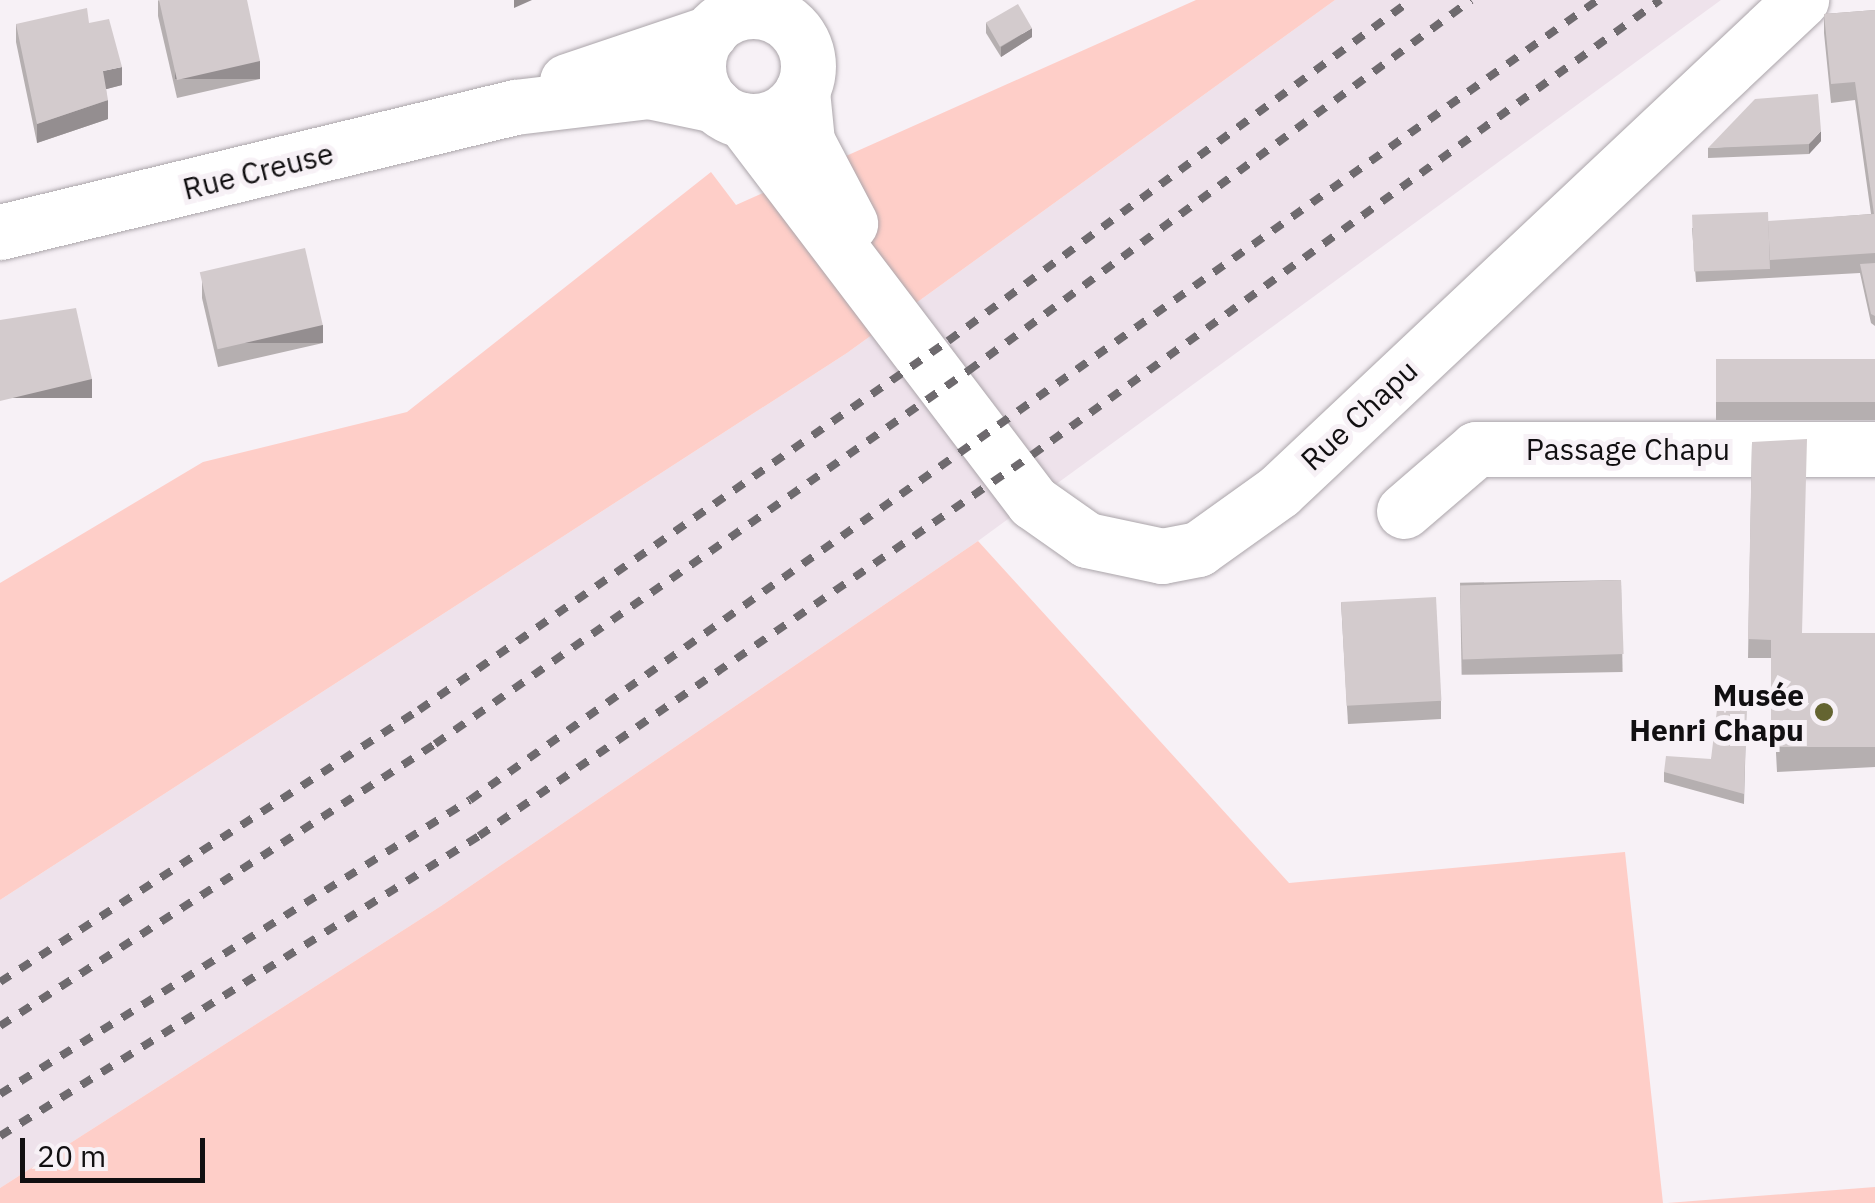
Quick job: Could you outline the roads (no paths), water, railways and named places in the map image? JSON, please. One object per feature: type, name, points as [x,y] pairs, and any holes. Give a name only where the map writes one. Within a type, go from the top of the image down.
[{"type":"street","name":"Rue Chapu","points":[[809,0],[807,141],[904,328]]},
{"type":"street","name":"Rue Chapu","points":[[729,113],[904,328],[1033,502],[1063,527],[1123,550],[1198,550],[1279,491],[1801,0]]},
{"type":"street","points":[[735,15],[787,22],[805,76],[778,116],[729,113],[698,71],[735,15]]},
{"type":"street","name":"Rue Creuse","points":[[515,107],[611,60],[735,15]]},
{"type":"street","name":"Rue Creuse","points":[[0,232],[515,107],[649,91],[729,113]]},
{"type":"street","name":"Passage Chapu","points":[[1404,511],[1476,449],[1875,449]]},
{"type":"railway","points":[[0,982],[419,710],[948,341],[1411,0]]},
{"type":"railway","points":[[0,1026],[435,744],[968,371],[1471,0]]},
{"type":"railway","points":[[0,1094],[470,800],[1598,0]]},
{"type":"railway","points":[[0,1136],[479,836],[1032,455],[1660,0]]},
{"type":"place","name":"Musée Henri Chapu","points":[[1824,712]]}]
